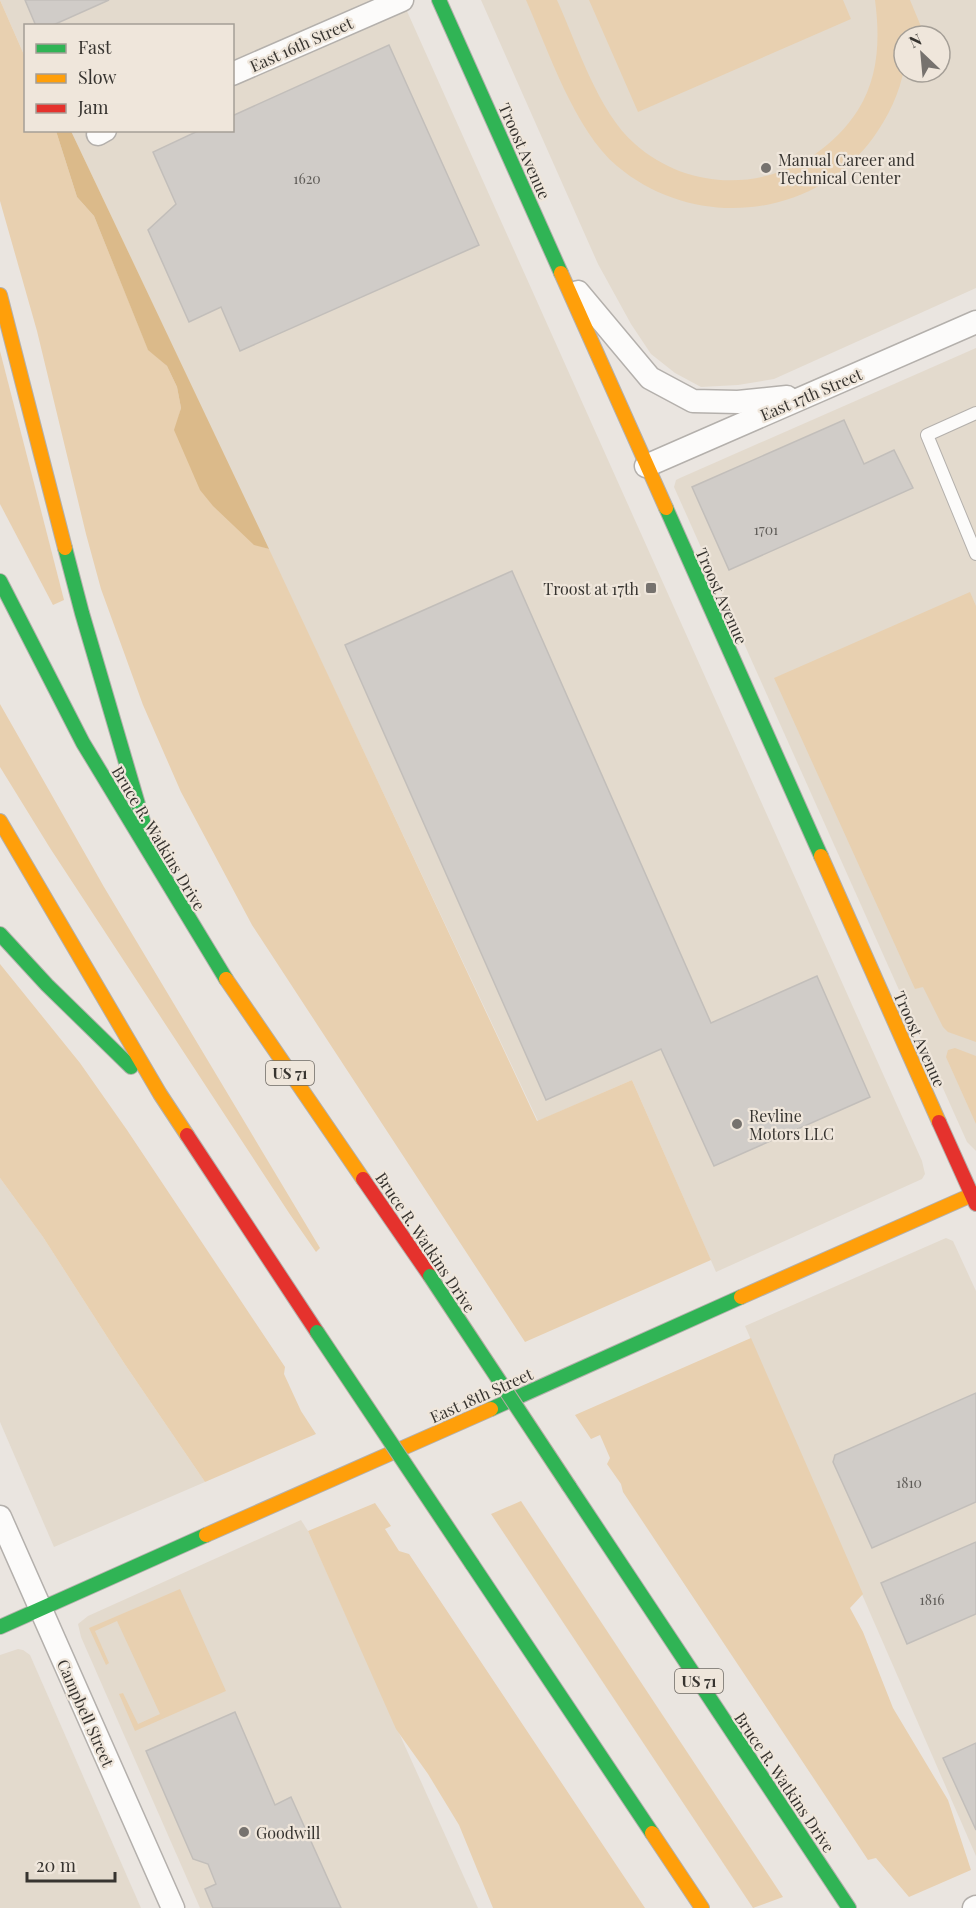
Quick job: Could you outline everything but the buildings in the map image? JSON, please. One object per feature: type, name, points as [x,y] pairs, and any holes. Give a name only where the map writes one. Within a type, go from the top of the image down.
[{"type":"main road","name":"Troost Avenue","points":[[439,0],[975,1197]]},
{"type":"main road","points":[[0,295],[82,613],[157,866]]},
{"type":"main road","name":"Bruce R. Watkins Drive","points":[[0,581],[83,743],[220,971],[430,1276],[849,1908]]},
{"type":"main road","points":[[0,821],[160,1094],[702,1908]]},
{"type":"main road","points":[[0,934],[78,1016],[160,1094]]},
{"type":"main road","name":"East 18th Street","points":[[0,1627],[975,1197]]},
{"type":"street","name":"East 16th Street","points":[[234,73],[402,0]]},
{"type":"street","points":[[560,270],[650,378],[693,402],[738,402],[812,394]]},
{"type":"street","name":"East 17th Street","points":[[646,466],[976,322]]},
{"type":"street","name":"Campbell Street","points":[[0,1517],[39,1610],[173,1908]]},
{"type":"lane","points":[[976,413],[927,435],[976,554]]},
{"type":"shaded area","points":[[0,0],[402,0],[922,1161],[925,1174],[922,1179],[716,1272],[632,1080],[538,1121],[71,132],[234,132],[234,24],[24,24],[24,55]]},
{"type":"shaded area","points":[[0,0],[24,55],[24,132],[56,132],[77,197],[94,216],[148,349],[167,366],[177,387],[181,408],[175,430],[240,530],[254,544],[269,549],[537,1121],[632,1080],[711,1260],[525,1342],[252,925],[181,792],[143,705],[101,589],[37,331],[0,201]]},
{"type":"shaded area","name":"Manual Career and Technical Center","points":[[481,0],[976,0],[976,288],[774,379],[738,385],[701,387],[675,373],[651,354],[631,324],[598,264]]},
{"type":"shaded area","points":[[526,0],[557,0],[599,96],[622,130],[635,144],[662,163],[692,175],[723,180],[754,178],[784,170],[812,156],[837,136],[858,110],[874,71],[877,43],[875,0],[910,0],[920,24],[892,24],[892,84],[901,84],[884,122],[873,138],[848,165],[819,186],[786,200],[751,207],[716,207],[681,201],[648,187],[617,166],[588,132],[553,65]]},
{"type":"shaded area","points":[[589,0],[843,0],[851,19],[638,112]]},
{"type":"shaded area","points":[[56,132],[71,132],[269,549],[254,545],[213,506],[200,490],[174,430],[181,408],[177,387],[167,366],[148,350],[94,216],[77,197]]},
{"type":"shaded area","points":[[976,348],[976,1151],[967,1142],[674,487],[676,480],[680,478]]},
{"type":"shaded area","points":[[0,351],[64,600],[53,605],[0,504]]},
{"type":"shaded area","points":[[970,592],[976,606],[976,1042],[948,1032],[943,1027],[923,987],[915,989],[774,678]]},
{"type":"shaded area","points":[[0,704],[104,887],[320,1248],[316,1252],[50,848],[0,767]]},
{"type":"shaded area","points":[[0,964],[80,1063],[127,1130],[285,1367],[284,1374],[301,1411],[316,1434],[205,1482],[124,1363],[43,1237],[0,1178]]},
{"type":"shaded area","points":[[955,1048],[976,1056],[976,1124],[946,1057],[948,1050]]},
{"type":"shaded area","points":[[0,1178],[43,1237],[124,1363],[205,1482],[54,1547],[0,1422]]},
{"type":"shaded area","points":[[946,1238],[953,1241],[976,1291],[976,1856],[745,1326]]},
{"type":"shaded area","points":[[751,1338],[863,1594],[850,1608],[863,1632],[893,1708],[948,1800],[971,1870],[909,1897],[876,1858],[868,1860],[623,1492],[621,1484],[607,1464],[610,1458],[600,1435],[591,1439],[575,1415]]},
{"type":"shaded area","points":[[521,1501],[783,1897],[753,1908],[491,1514]]},
{"type":"shaded area","points":[[375,1503],[391,1526],[385,1529],[399,1551],[409,1554],[645,1908],[493,1908],[459,1825],[428,1774],[396,1729],[308,1531]]},
{"type":"shaded area","points":[[301,1520],[308,1531],[478,1908],[200,1908],[81,1637],[78,1624],[88,1616]]},
{"type":"shaded area","points":[[180,1589],[226,1691],[135,1731],[119,1694],[123,1693],[138,1724],[160,1714],[117,1621],[95,1631],[109,1663],[106,1665],[89,1628]]},
{"type":"shaded area","points":[[18,1649],[30,1655],[141,1908],[0,1908],[0,1655]]},
{"type":"traffic: fast","points":[[439,0],[561,273]]},
{"type":"traffic: fast","points":[[666,508],[821,856]]},
{"type":"traffic: fast","points":[[65,548],[143,821]]},
{"type":"traffic: fast","points":[[0,581],[83,743],[226,979]]},
{"type":"traffic: fast","points":[[0,934],[47,985],[131,1067]]},
{"type":"traffic: fast","points":[[430,1276],[569,1486]]},
{"type":"traffic: fast","points":[[491,1409],[741,1297]]},
{"type":"traffic: fast","points":[[317,1332],[472,1564]]},
{"type":"traffic: fast","points":[[569,1486],[849,1908]]},
{"type":"traffic: fast","points":[[0,1627],[206,1535]]},
{"type":"traffic: fast","points":[[472,1564],[652,1833]]},
{"type":"traffic: slow","points":[[561,273],[666,508]]},
{"type":"traffic: slow","points":[[0,295],[65,548]]},
{"type":"traffic: slow","points":[[0,821],[160,1094],[187,1135]]},
{"type":"traffic: slow","points":[[821,856],[939,1122]]},
{"type":"traffic: slow","points":[[226,979],[363,1179]]},
{"type":"traffic: slow","points":[[741,1297],[976,1193]]},
{"type":"traffic: slow","points":[[206,1535],[491,1409]]},
{"type":"traffic: slow","points":[[652,1833],[702,1908]]},
{"type":"traffic: jam","points":[[939,1122],[976,1204]]},
{"type":"traffic: jam","points":[[187,1135],[317,1332]]},
{"type":"traffic: jam","points":[[363,1179],[430,1276]]},
{"type":"place","name":"Manual Career and Technical Center","points":[[766,168]]},
{"type":"place","name":"Troost at 17th","points":[[651,588]]},
{"type":"place","name":"Revline Motors LLC","points":[[737,1124]]},
{"type":"place","name":"Goodwill","points":[[244,1832]]}]
